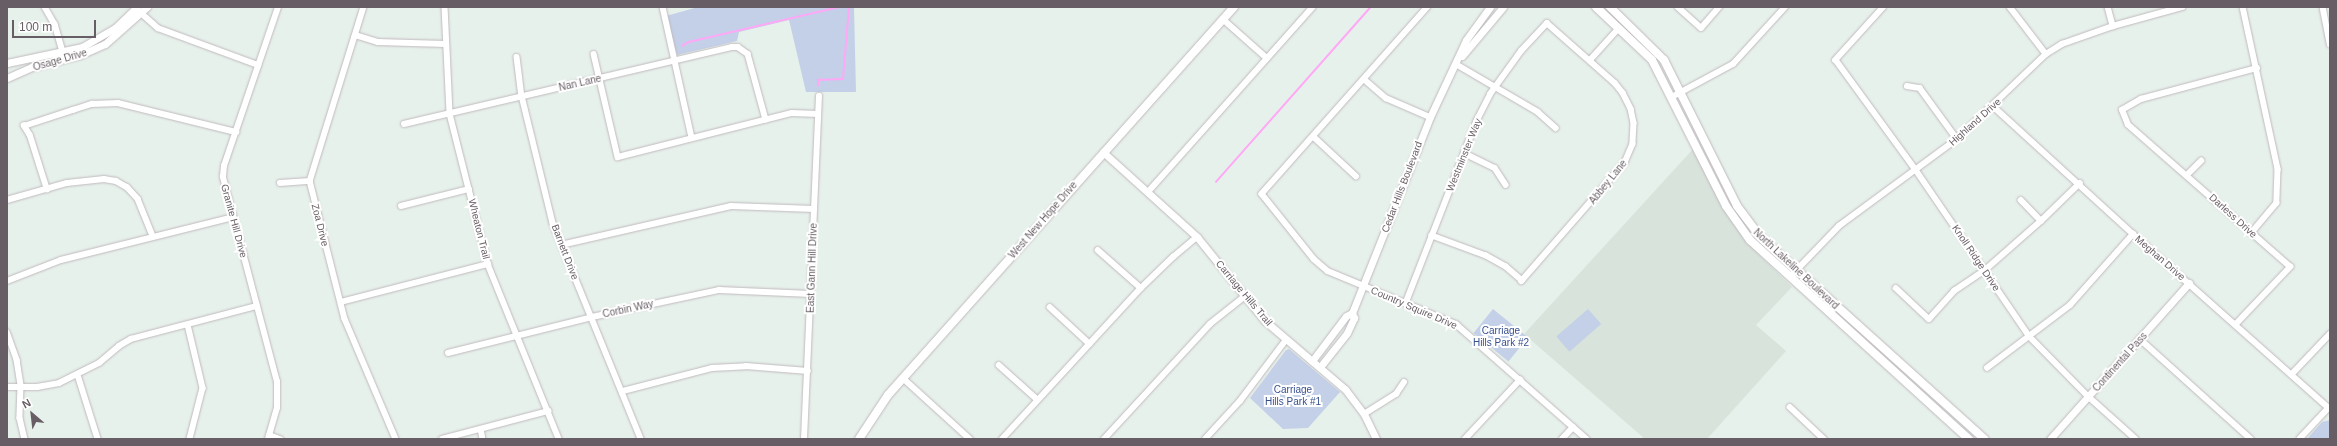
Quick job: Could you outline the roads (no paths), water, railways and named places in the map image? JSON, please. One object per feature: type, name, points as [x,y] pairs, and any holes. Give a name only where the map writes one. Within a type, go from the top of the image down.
[{"type":"main road","name":"West New Hope Drive","points":[[859,439],[888,395],[1103,152],[1234,7]]},
{"type":"main road","name":"North Lakeline Boulevard","points":[[1596,7],[1652,60],[1672,96],[1726,206],[1740,228],[1790,277],[1969,439]]},
{"type":"main road","name":"North Lakeline Boulevard","points":[[1610,7],[1657,50],[1681,92],[1747,222],[1797,270],[1984,439]]},
{"type":"street","points":[[45,7],[55,24],[64,56]]},
{"type":"street","name":"Osage Drive","points":[[7,78],[32,67],[105,44],[138,10],[147,7]]},
{"type":"street","name":"Granite Hill Drive","points":[[268,437],[279,395],[223,177],[236,132],[278,7]]},
{"type":"street","points":[[280,182],[310,181],[364,7]]},
{"type":"street","name":"Wheaton Trail","points":[[445,7],[445,44],[450,114],[488,264],[559,439]]},
{"type":"street","points":[[663,7],[692,138]]},
{"type":"street","points":[[1148,192],[1313,7]]},
{"type":"street","points":[[1356,176],[1313,136],[1428,7]]},
{"type":"street","name":"Cedar Hills Boulevard","points":[[1312,361],[1346,316],[1352,313],[1430,117],[1466,40],[1490,7]]},
{"type":"street","name":"Cedar Hills Boulevard","points":[[1456,64],[1503,7]]},
{"type":"street","points":[[1678,7],[1701,28],[1719,7]]},
{"type":"street","name":"Knoll Ridge Drive","points":[[1884,7],[1836,60],[1916,170],[2030,337],[2088,396],[2136,439]]},
{"type":"street","points":[[2010,7],[2046,54]]},
{"type":"street","points":[[2108,7],[2113,26]]},
{"type":"street","name":"Highland Drive","points":[[1790,277],[1839,226],[1957,139],[2046,54],[2062,44],[2113,26],[2182,7]]},
{"type":"street","points":[[2243,7],[2278,169],[2279,189],[2277,203],[2252,233]]},
{"type":"street","points":[[2323,7],[2330,44]]},
{"type":"street","points":[[1672,96],[1733,64],[1782,8]]},
{"type":"street","points":[[138,10],[158,28],[173,35],[258,65]]},
{"type":"street","points":[[1223,19],[1267,58]]},
{"type":"street","name":"Abbey Lane","points":[[1432,236],[1486,256],[1506,267],[1522,281],[1619,172],[1633,144],[1634,123],[1628,103],[1615,83],[1547,23]]},
{"type":"street","name":"Westminster Way","points":[[1406,302],[1476,122],[1495,87],[1547,23]]},
{"type":"street","points":[[1590,60],[1619,28]]},
{"type":"street","points":[[355,35],[378,42],[445,44]]},
{"type":"street","name":"Nan Lane","points":[[404,124],[601,78],[675,59],[732,47],[743,50],[750,60],[766,120]]},
{"type":"street","points":[[594,54],[601,78],[618,157],[792,113],[818,114]]},
{"type":"street","name":"Osage Drive","points":[[7,63],[64,56]]},
{"type":"street","name":"Barnett Drive","points":[[517,57],[522,96],[561,245],[623,392],[641,439]]},
{"type":"street","points":[[1456,64],[1538,112],[1556,128]]},
{"type":"street","name":"Darless Drive","points":[[2236,324],[2290,267],[2187,175],[2128,125],[2122,110],[2141,99],[2257,68]]},
{"type":"street","points":[[1364,79],[1386,98],[1430,117]]},
{"type":"street","points":[[1907,86],[1920,88],[1957,139]]},
{"type":"street","name":"East Gann Hill Drive","points":[[804,439],[819,96]]},
{"type":"street","points":[[47,190],[30,136],[24,126],[92,104],[118,103],[236,132]]},
{"type":"street","name":"Meghan Drive","points":[[1993,106],[2080,183],[2133,234],[2329,408],[2300,439]]},
{"type":"street","name":"Country Squire Drive","points":[[1313,136],[1262,194],[1314,259],[1328,271],[1456,324],[1587,439]]},
{"type":"street","name":"Carriage Hills Trail","points":[[1103,152],[1197,237],[1244,297],[1265,321],[1345,389],[1364,414],[1376,439]]},
{"type":"street","points":[[1464,153],[1495,168],[1506,184]]},
{"type":"street","points":[[2187,175],[2201,161]]},
{"type":"street","points":[[7,200],[84,180],[104,178],[116,181],[128,187],[138,199],[153,236]]},
{"type":"street","name":"Zoa Drive","points":[[310,181],[340,302],[396,439]]},
{"type":"street","points":[[1896,288],[1930,319],[1954,291],[1985,270],[2041,221],[2080,183]]},
{"type":"street","points":[[400,206],[469,189]]},
{"type":"street","points":[[2021,200],[2041,221]]},
{"type":"street","points":[[561,245],[731,206],[814,209]]},
{"type":"street","points":[[7,281],[61,260],[233,217]]},
{"type":"street","points":[[1987,368],[2030,337],[2070,305],[2133,234]]},
{"type":"street","points":[[1002,439],[1136,293],[1173,256],[1197,237]]},
{"type":"street","points":[[1098,250],[1141,288]]},
{"type":"street","points":[[340,302],[488,264]]},
{"type":"street","name":"Continental Pass","points":[[2050,439],[2189,283]]},
{"type":"street","name":"Corbin Way","points":[[448,353],[592,317],[720,290],[811,294]]},
{"type":"street","points":[[1104,439],[1210,324],[1244,297]]},
{"type":"street","points":[[7,387],[37,387],[59,383],[78,375],[131,339],[257,306]]},
{"type":"street","points":[[1050,307],[1090,344]]},
{"type":"street","name":"Cedar Hills Boulevard","points":[[1320,367],[1347,333],[1354,318],[1352,313]]},
{"type":"street","points":[[188,325],[203,388],[190,439]]},
{"type":"street","points":[[7,332],[17,360],[21,386],[20,418],[25,439]]},
{"type":"street","points":[[2292,374],[2330,334]]},
{"type":"street","points":[[2140,339],[2251,439]]},
{"type":"street","points":[[1205,439],[1240,401],[1286,340]]},
{"type":"street","points":[[999,365],[1038,400]]},
{"type":"street","points":[[623,392],[712,368],[746,366],[808,372]]},
{"type":"street","points":[[78,375],[98,439]]},
{"type":"street","points":[[903,378],[970,439]]},
{"type":"street","points":[[1465,439],[1520,380]]},
{"type":"street","points":[[1364,414],[1396,394],[1404,382]]},
{"type":"street","points":[[1790,407],[1824,439]]},
{"type":"street","points":[[442,439],[548,411]]},
{"type":"street","points":[[1562,439],[1573,427]]},
{"type":"street","points":[[481,429],[483,439]]},
{"type":"street","points":[[268,437],[280,439]]},
{"type":"waterway","points":[[682,46],[689,42],[840,7]]},
{"type":"waterway","points":[[818,86],[818,80],[843,79],[849,7]]},
{"type":"waterway","points":[[1216,182],[1371,7]]},
{"type":"park label","name":"Carriage Hills Park #2","points":[[1501,336]]},
{"type":"park label","name":"Carriage Hills Park #1","points":[[1293,394]]}]
